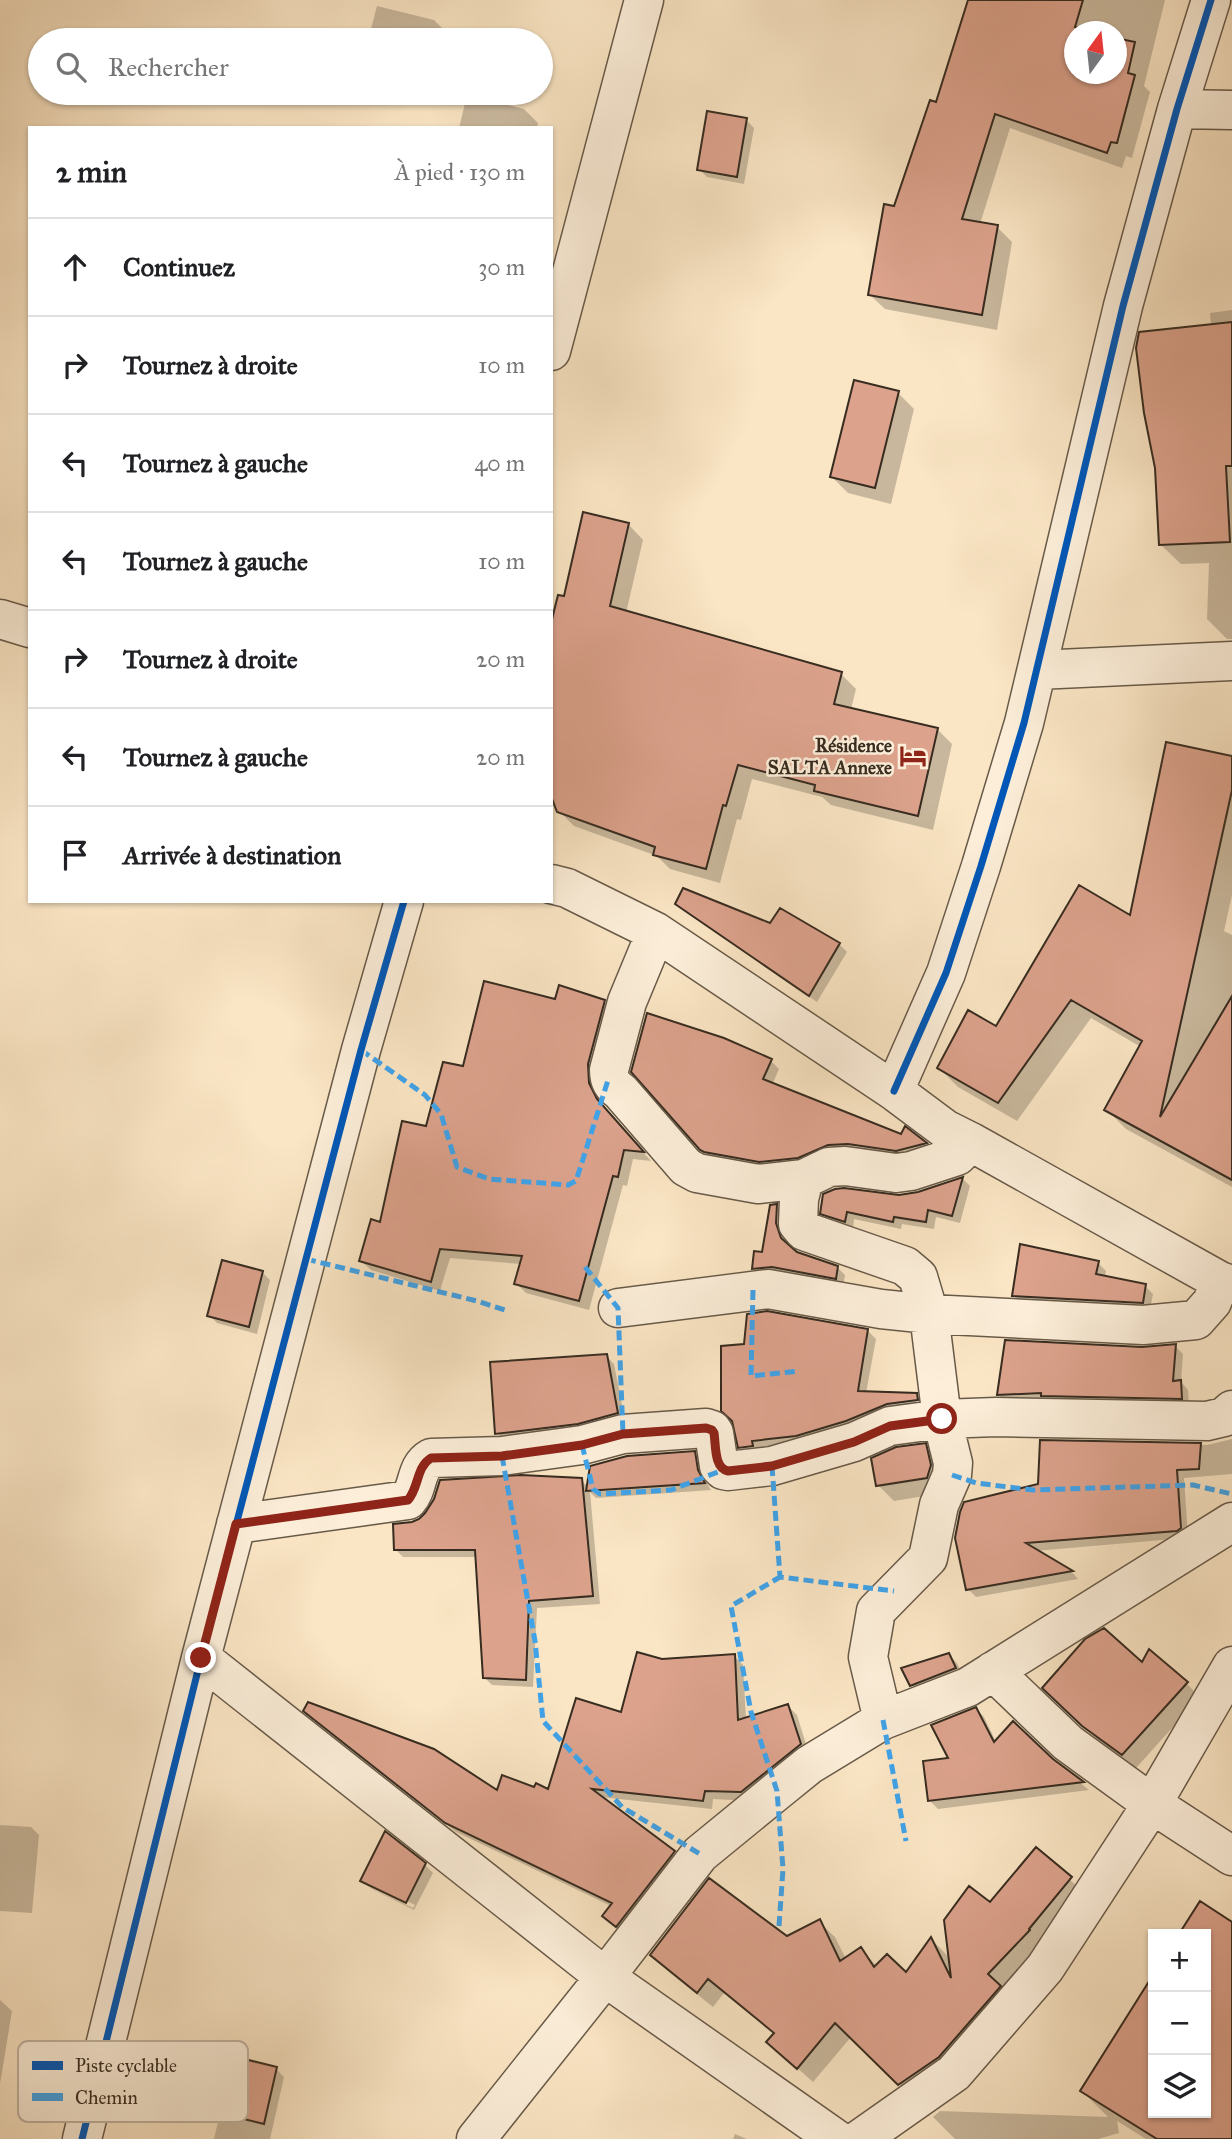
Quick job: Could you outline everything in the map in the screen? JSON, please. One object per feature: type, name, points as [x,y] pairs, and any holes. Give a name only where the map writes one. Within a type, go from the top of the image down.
[{"type":"street","points":[[553,344],[645,0]]},
{"type":"street","points":[[894,1091],[950,961],[1024,723],[1123,306],[1177,109],[1211,0]]},
{"type":"street","points":[[1177,109],[1232,110]]},
{"type":"street","points":[[0,619],[28,627]]},
{"type":"street","points":[[1037,670],[1232,660]]},
{"type":"street","points":[[553,884],[567,888],[656,932],[894,1091],[945,1129],[1226,1283],[1196,1320],[1143,1325],[929,1314],[881,1309],[768,1289],[618,1308]]},
{"type":"street","points":[[106,2041],[201,1658],[361,1050],[403,903]]},
{"type":"street","points":[[656,932],[627,1002],[609,1070],[611,1084],[687,1167],[697,1172],[758,1184],[804,1180],[828,1167],[845,1166],[897,1173],[957,1156],[971,1142]]},
{"type":"street","points":[[804,1180],[799,1199],[798,1224],[804,1231],[905,1266],[918,1277],[929,1314],[942,1419],[953,1463],[952,1475],[939,1505],[928,1558],[876,1611],[868,1657],[883,1720]]},
{"type":"street","points":[[236,1524],[408,1500],[413,1494],[421,1468],[431,1458],[502,1456],[582,1445],[623,1434],[706,1428],[712,1430],[719,1466],[728,1471],[772,1466],[854,1442],[890,1426],[942,1419],[996,1417],[1207,1421],[1224,1417],[1232,1410]]},
{"type":"street","points":[[476,2139],[700,1854],[809,1765],[883,1720],[968,1687],[1232,1522]]},
{"type":"street","points":[[201,1658],[605,1977],[836,2139]]},
{"type":"street","points":[[860,2139],[954,2073],[1045,1968],[1152,1804],[1232,1666]]},
{"type":"street","points":[[992,1671],[1068,1743],[1152,1804],[1232,1856]]},
{"type":"street","points":[[82,2139],[86,2122]]},
{"type":"building","points":[[968,0],[1083,0],[1077,21],[1064,21],[1064,84],[1127,84],[1127,40],[1135,42],[1128,73],[1135,75],[1117,143],[1111,142],[1107,153],[995,114],[962,219],[998,225],[982,315],[868,295],[884,204],[894,206],[930,100],[936,102]]},
{"type":"building","points":[[707,111],[747,118],[737,177],[697,170]]},
{"type":"building","points":[[1232,322],[1232,466],[1226,466],[1230,542],[1159,545],[1155,468],[1144,413],[1136,348],[1139,332]]},
{"type":"building","points":[[854,380],[899,391],[875,488],[830,477]]},
{"type":"building","points":[[583,512],[629,523],[610,606],[842,672],[834,704],[938,728],[918,816],[814,791],[815,785],[738,765],[726,806],[723,805],[706,869],[653,855],[655,847],[557,812],[553,801],[553,615],[558,595],[564,596]]},
{"type":"building","points":[[1166,742],[1232,756],[1232,790],[1160,1117],[1232,996],[1232,1180],[1104,1110],[1142,1041],[1071,1000],[998,1103],[937,1068],[968,1010],[996,1026],[1079,885],[1130,915]]},
{"type":"building","points":[[683,888],[770,923],[780,908],[840,943],[809,996],[675,904]]},
{"type":"building","points":[[484,981],[555,999],[559,985],[605,1000],[588,1064],[589,1083],[597,1099],[644,1152],[624,1150],[618,1177],[613,1176],[579,1301],[514,1284],[522,1256],[440,1249],[431,1282],[359,1261],[371,1219],[380,1222],[402,1121],[426,1126],[443,1062],[463,1066]]},
{"type":"building","points":[[647,1013],[724,1038],[772,1059],[763,1079],[901,1134],[905,1126],[927,1143],[896,1151],[848,1144],[828,1145],[798,1158],[759,1162],[704,1152],[631,1072]]},
{"type":"building","points":[[963,1177],[952,1216],[928,1210],[926,1222],[894,1217],[893,1222],[847,1212],[845,1222],[820,1214],[823,1194],[835,1189],[899,1195],[918,1192]]},
{"type":"building","points":[[777,1204],[776,1223],[781,1238],[797,1252],[838,1266],[836,1279],[772,1267],[752,1269],[754,1251],[762,1252],[770,1205]]},
{"type":"building","points":[[1020,1244],[1099,1261],[1096,1274],[1146,1284],[1143,1303],[1012,1296]]},
{"type":"building","points":[[222,1260],[263,1271],[249,1327],[207,1316]]},
{"type":"building","points":[[767,1311],[868,1329],[858,1391],[917,1393],[918,1400],[887,1404],[846,1421],[796,1436],[752,1441],[753,1446],[738,1448],[732,1421],[721,1411],[721,1346],[744,1344],[747,1314]]},
{"type":"building","points":[[1005,1340],[1142,1347],[1176,1344],[1173,1381],[1181,1380],[1182,1399],[1041,1396],[1041,1393],[997,1395]]},
{"type":"building","points":[[607,1354],[618,1413],[578,1424],[495,1434],[490,1362]]},
{"type":"building","points":[[1040,1440],[1201,1443],[1199,1469],[1177,1470],[1181,1528],[1177,1531],[1026,1543],[1073,1571],[966,1590],[955,1538],[964,1502],[1038,1484]]},
{"type":"building","points":[[926,1443],[931,1465],[927,1478],[876,1486],[871,1458],[896,1447]]},
{"type":"building","points":[[695,1451],[698,1470],[705,1483],[586,1491],[590,1466],[627,1456]]},
{"type":"building","points":[[521,1475],[582,1478],[593,1596],[529,1601],[526,1680],[483,1678],[475,1550],[394,1550],[393,1524],[419,1519],[434,1499],[440,1480]]},
{"type":"building","points":[[1104,1628],[1142,1662],[1149,1649],[1188,1682],[1122,1755],[1082,1726],[1042,1688],[1085,1639]]},
{"type":"building","points":[[637,1652],[662,1659],[735,1654],[738,1720],[788,1704],[801,1744],[741,1792],[705,1791],[703,1801],[592,1789],[675,1851],[616,1927],[602,1916],[612,1903],[445,1823],[303,1711],[308,1702],[434,1749],[497,1790],[502,1775],[534,1787],[536,1783],[548,1789],[576,1698],[621,1712]]},
{"type":"building","points":[[949,1653],[956,1668],[910,1686],[901,1668]]},
{"type":"building","points":[[976,1707],[994,1742],[1013,1721],[1053,1759],[1084,1782],[928,1801],[923,1761],[948,1758],[931,1725]]},
{"type":"building","points":[[385,1831],[426,1863],[406,1903],[360,1881]]},
{"type":"building","points":[[1036,1847],[1072,1877],[1030,1930],[988,1974],[1001,1986],[939,2057],[898,2085],[835,2023],[797,2069],[766,2042],[774,2033],[708,1979],[697,1993],[650,1955],[709,1878],[787,1936],[820,1919],[840,1961],[861,1947],[874,1967],[887,1954],[906,1972],[931,1937],[951,1978],[944,1920],[969,1886],[990,1902]]},
{"type":"building","points":[[1200,1901],[1232,1922],[1232,2139],[1157,2139],[1080,2091],[1148,1983],[1148,2118],[1211,2118],[1211,1929],[1182,1929]]},
{"type":"building","points":[[248,2060],[277,2067],[264,2124],[248,2120]]},
{"type":"marked path","points":[[361,1050],[425,1095],[441,1114],[457,1167],[489,1179],[568,1185],[576,1181],[609,1077]]},
{"type":"marked path","points":[[306,1259],[508,1311]]},
{"type":"marked path","points":[[585,1267],[618,1308],[623,1434]]},
{"type":"marked path","points":[[753,1290],[751,1376],[799,1371]]},
{"type":"marked path","points":[[582,1445],[593,1489],[600,1494],[671,1490],[723,1470]]},
{"type":"marked path","points":[[502,1456],[535,1641],[543,1721],[622,1807],[700,1854]]},
{"type":"marked path","points":[[772,1466],[780,1577],[894,1591]]},
{"type":"marked path","points":[[952,1475],[976,1483],[1033,1490],[1193,1485],[1232,1494]]},
{"type":"marked path","points":[[779,1926],[783,1869],[777,1791],[751,1712],[731,1606],[780,1577]]},
{"type":"marked path","points":[[883,1720],[906,1841]]},
{"type":"cycle path","points":[[894,1091],[946,973],[1024,723],[1123,306],[1177,109],[1211,0]]},
{"type":"cycle path","points":[[106,2041],[201,1658],[361,1050],[403,903]]},
{"type":"cycle path","points":[[82,2139],[86,2122]]},
{"type":"place","name":"Résidence SALTA Annexe","points":[[913,756]]},
{"type":"route","points":[[201,1658],[236,1524],[408,1500],[413,1494],[421,1468],[425,1461],[431,1458],[502,1456],[582,1445],[623,1434],[706,1428],[714,1433],[719,1466],[728,1471],[772,1466],[854,1442],[890,1426],[942,1419]]}]
